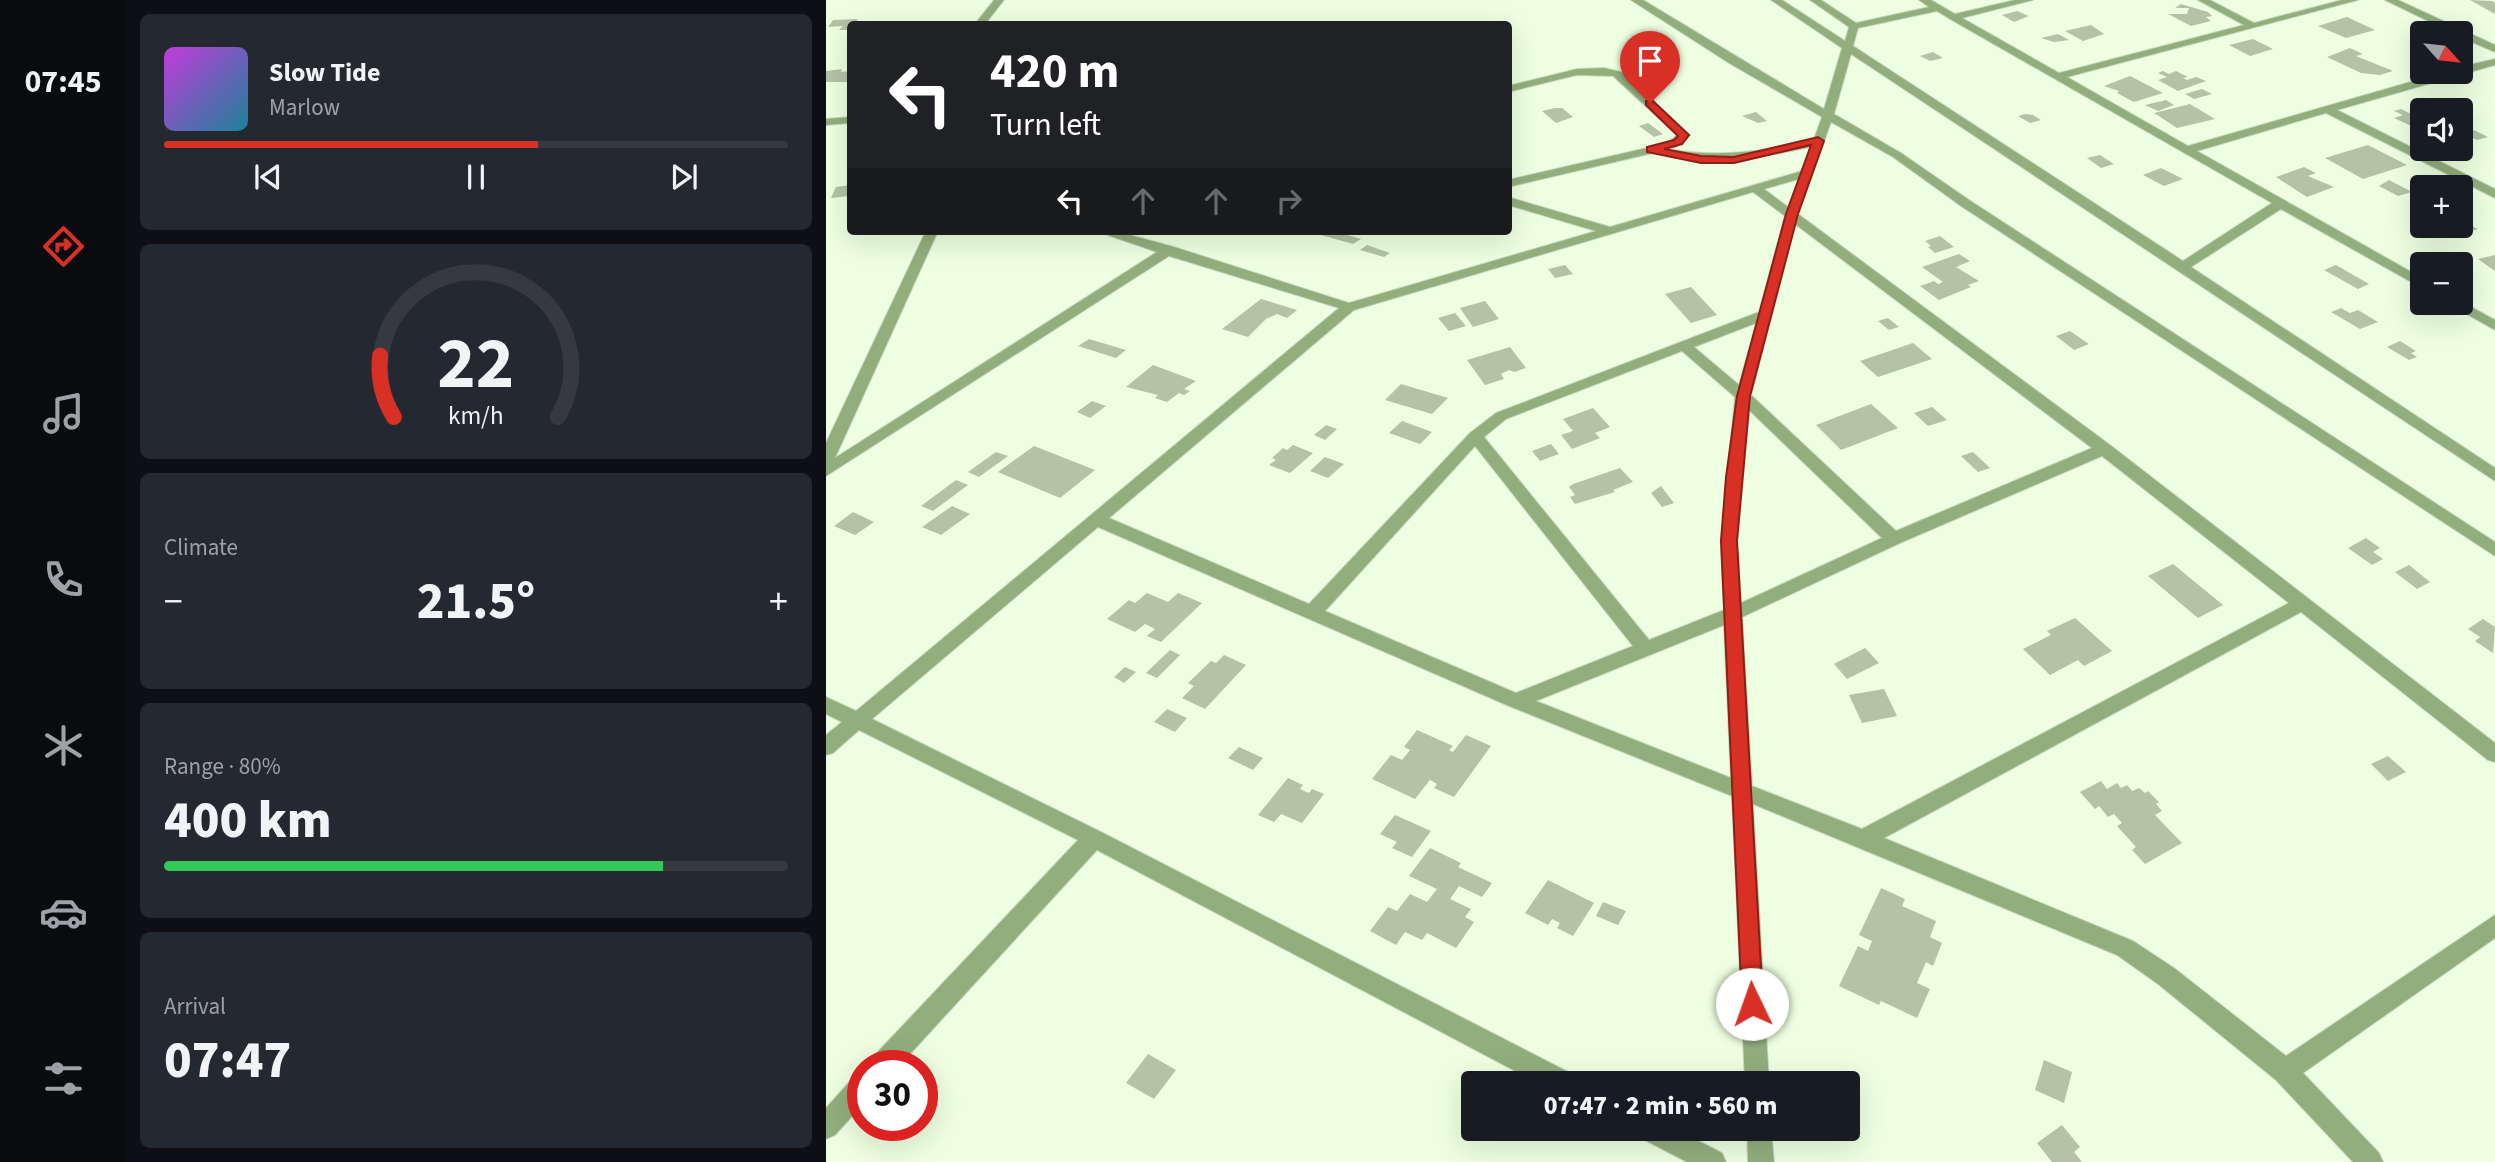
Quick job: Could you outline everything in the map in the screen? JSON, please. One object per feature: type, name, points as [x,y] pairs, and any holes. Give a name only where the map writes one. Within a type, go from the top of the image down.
[{"type":"street","points":[[982,21],[999,0]]},
{"type":"street","points":[[1636,0],[1897,155],[1955,196],[2495,550]]},
{"type":"street","points":[[1776,0],[2495,475]]},
{"type":"street","points":[[1815,0],[1854,26],[1938,8]]},
{"type":"street","points":[[1924,0],[2410,277]]},
{"type":"street","points":[[1953,16],[2028,0]]},
{"type":"street","points":[[2203,0],[2253,26]]},
{"type":"street","points":[[2059,76],[2353,0]]},
{"type":"street","points":[[2390,0],[2495,49]]},
{"type":"street","points":[[1756,1071],[1741,792],[1735,613],[1729,541],[1743,396],[1792,214],[1828,115],[1854,26]]},
{"type":"street","points":[[2473,67],[2495,62]]},
{"type":"street","points":[[1512,88],[1585,71],[1602,70],[1617,74],[1683,132],[1682,139],[1678,142],[1512,183]]},
{"type":"street","points":[[2187,150],[2413,84]]},
{"type":"street","points":[[2326,109],[2495,194]]},
{"type":"street","points":[[826,122],[847,120]]},
{"type":"street","points":[[1650,150],[1701,160],[1734,160],[1818,141]]},
{"type":"street","points":[[826,747],[1349,307],[1807,173]]},
{"type":"street","points":[[2480,187],[2495,182]]},
{"type":"street","points":[[1755,188],[2104,449],[2495,754]]},
{"type":"street","points":[[1512,202],[1608,230]]},
{"type":"street","points":[[2182,267],[2281,203]]},
{"type":"street","points":[[826,460],[930,235]]},
{"type":"street","points":[[1116,235],[1349,307]]},
{"type":"street","points":[[826,471],[1169,250]]},
{"type":"street","points":[[1312,613],[1475,436],[1509,412],[1766,314]]},
{"type":"street","points":[[2473,314],[2495,326]]},
{"type":"street","points":[[1685,347],[1743,396],[1894,539]]},
{"type":"street","points":[[1475,436],[1646,649]]},
{"type":"street","points":[[1516,701],[1735,613],[1894,539],[2104,449]]},
{"type":"street","points":[[1097,520],[1516,701],[1863,839],[2124,948],[2166,976],[2284,1070],[2370,1162]]},
{"type":"street","points":[[1863,839],[2301,604]]},
{"type":"street","points":[[826,705],[1094,838],[1540,1071]]},
{"type":"street","points":[[897,1050],[1094,838]]},
{"type":"street","points":[[2284,1070],[2495,925]]},
{"type":"street","points":[[826,1126],[847,1103]]},
{"type":"street","points":[[1673,1141],[1713,1162]]},
{"type":"street","points":[[1760,1141],[1761,1162]]},
{"type":"building","points":[[2470,0],[2492,1],[2495,3],[2495,14]]},
{"type":"building","points":[[2181,4],[2208,12],[2212,16],[2206,17],[2211,21],[2191,26],[2168,14],[2187,14],[2189,8],[2175,8]]},
{"type":"building","points":[[2017,11],[2029,16],[2014,22],[2002,15]]},
{"type":"building","points":[[2347,17],[2375,30],[2346,38],[2318,26]]},
{"type":"building","points":[[858,19],[847,21],[847,30],[839,30],[843,26],[828,27],[833,20]]},
{"type":"building","points":[[2091,25],[2104,34],[2083,41],[2065,31]]},
{"type":"building","points":[[2058,34],[2069,40],[2054,42],[2041,38]]},
{"type":"building","points":[[2253,39],[2273,49],[2250,56],[2229,45]]},
{"type":"building","points":[[2350,48],[2363,54],[2356,56],[2393,71],[2380,75],[2361,73],[2327,57]]},
{"type":"building","points":[[1933,52],[1943,58],[1930,61],[1920,56]]},
{"type":"building","points":[[842,69],[841,72],[847,71],[847,82],[826,82],[826,71]]},
{"type":"building","points":[[2163,71],[2169,74],[2176,71],[2188,77],[2183,78],[2187,80],[2196,77],[2206,81],[2178,91],[2158,80],[2167,77],[2158,73]]},
{"type":"building","points":[[2130,76],[2163,93],[2134,102],[2117,93],[2119,91],[2104,86]]},
{"type":"building","points":[[2202,89],[2212,94],[2194,99],[2185,94]]},
{"type":"building","points":[[2166,100],[2174,105],[2158,111],[2145,105]]},
{"type":"building","points":[[2190,104],[2215,119],[2177,128],[2154,113]]},
{"type":"building","points":[[1562,108],[1573,117],[1556,123],[1542,111]]},
{"type":"building","points":[[2401,109],[2410,113],[2410,125],[2394,118],[2403,115],[2394,111]]},
{"type":"building","points":[[1756,112],[1767,121],[1758,123],[1742,116]]},
{"type":"building","points":[[2026,114],[2041,120],[2030,123],[2018,116]]},
{"type":"building","points":[[1648,123],[1663,134],[1654,137],[1639,126]]},
{"type":"building","points":[[2473,130],[2488,137],[2477,140],[2473,138]]},
{"type":"building","points":[[2368,145],[2407,165],[2363,179],[2325,158]]},
{"type":"building","points":[[2100,155],[2114,164],[2101,168],[2087,158]]},
{"type":"building","points":[[2304,167],[2316,173],[2308,176],[2334,187],[2307,197],[2276,177]]},
{"type":"building","points":[[2161,168],[2183,179],[2164,186],[2143,175]]},
{"type":"building","points":[[2389,180],[2410,193],[2398,196],[2379,186]]},
{"type":"building","points":[[847,185],[847,196],[831,198],[836,187]]},
{"type":"building","points":[[1321,235],[1348,235],[1361,239],[1353,244]]},
{"type":"building","points":[[1940,236],[1954,247],[1935,253],[1925,241]]},
{"type":"building","points":[[1367,245],[1390,253],[1384,257],[1360,250]]},
{"type":"building","points":[[1959,254],[1970,261],[1956,267],[1979,281],[1939,300],[1920,286],[1934,281],[1938,284],[1943,282],[1922,267]]},
{"type":"building","points":[[2495,255],[2495,271],[2478,259]]},
{"type":"building","points":[[1565,265],[1573,274],[1555,278],[1548,269]]},
{"type":"building","points":[[2336,265],[2369,284],[2358,289],[2324,270]]},
{"type":"building","points":[[1691,287],[1717,315],[1691,323],[1665,294]]},
{"type":"building","points":[[1261,299],[1297,310],[1287,318],[1277,314],[1266,319],[1248,337],[1222,329]]},
{"type":"building","points":[[1485,301],[1499,319],[1473,327],[1460,308]]},
{"type":"building","points":[[2341,308],[2350,313],[2358,310],[2378,322],[2360,329],[2331,312]]},
{"type":"building","points":[[1455,313],[1466,326],[1449,331],[1438,318]]},
{"type":"building","points":[[1888,318],[1899,327],[1889,330],[1878,321]]},
{"type":"building","points":[[2070,331],[2089,344],[2074,350],[2056,336]]},
{"type":"building","points":[[1089,339],[1126,350],[1116,358],[1078,346]]},
{"type":"building","points":[[2400,341],[2416,351],[2411,353],[2417,357],[2409,360],[2387,347]]},
{"type":"building","points":[[1913,343],[1932,359],[1878,377],[1860,361]]},
{"type":"building","points":[[1510,347],[1526,368],[1514,372],[1509,370],[1501,374],[1504,379],[1485,385],[1467,360]]},
{"type":"building","points":[[1153,365],[1196,381],[1184,389],[1190,391],[1184,395],[1179,393],[1167,402],[1155,398],[1158,395],[1126,387]]},
{"type":"building","points":[[1401,384],[1448,398],[1432,414],[1385,400]]},
{"type":"building","points":[[1092,401],[1106,406],[1090,418],[1077,412]]},
{"type":"building","points":[[1871,404],[1898,428],[1841,450],[1816,425]]},
{"type":"building","points":[[1932,407],[1947,420],[1928,426],[1914,413]]},
{"type":"building","points":[[1593,408],[1610,427],[1595,433],[1600,438],[1572,449],[1561,435],[1573,431],[1563,419]]},
{"type":"building","points":[[1402,421],[1432,432],[1420,444],[1389,433]]},
{"type":"building","points":[[1326,425],[1337,429],[1325,440],[1314,435]]},
{"type":"building","points":[[1551,444],[1559,454],[1540,461],[1532,451]]},
{"type":"building","points":[[1293,445],[1313,453],[1290,473],[1269,465],[1276,460],[1272,458],[1283,448],[1287,450]]},
{"type":"building","points":[[1034,446],[1095,470],[1060,498],[998,472]]},
{"type":"building","points":[[996,452],[1008,456],[979,477],[968,472]]},
{"type":"building","points":[[1973,452],[1990,468],[1978,472],[1961,456]]},
{"type":"building","points":[[1325,457],[1344,464],[1328,478],[1310,471]]},
{"type":"building","points":[[1620,468],[1633,482],[1613,490],[1615,492],[1575,504],[1570,497],[1575,495],[1569,487],[1573,484]]},
{"type":"building","points":[[956,480],[968,485],[933,511],[921,506]]},
{"type":"building","points":[[1661,486],[1674,503],[1662,507],[1651,493]]},
{"type":"building","points":[[952,506],[970,514],[941,535],[922,527]]},
{"type":"building","points":[[853,512],[874,522],[855,535],[834,526]]},
{"type":"building","points":[[2366,538],[2380,548],[2373,552],[2383,559],[2372,565],[2348,548]]},
{"type":"building","points":[[2173,564],[2223,605],[2198,618],[2148,576]]},
{"type":"building","points":[[2409,565],[2430,582],[2417,589],[2395,572]]},
{"type":"building","points":[[1147,593],[1168,602],[1178,593],[1202,603],[1161,642],[1147,636],[1155,629],[1145,624],[1135,632],[1107,619],[1129,600],[1135,603]]},
{"type":"building","points":[[2075,618],[2112,651],[2084,666],[2078,660],[2050,675],[2023,649],[2051,635],[2047,631]]},
{"type":"building","points":[[2483,619],[2495,627],[2493,653],[2475,641],[2480,637],[2468,629]]},
{"type":"building","points":[[1865,648],[1879,663],[1847,679],[1834,664]]},
{"type":"building","points":[[1170,650],[1180,655],[1157,678],[1146,673]]},
{"type":"building","points":[[1224,655],[1246,665],[1205,709],[1182,698],[1194,686],[1188,683],[1211,661],[1216,663]]},
{"type":"building","points":[[1125,667],[1136,672],[1124,683],[1114,677]]},
{"type":"building","points":[[1884,689],[1897,716],[1862,723],[1849,695]]},
{"type":"building","points":[[1167,709],[1187,718],[1175,732],[1154,722]]},
{"type":"building","points":[[1417,730],[1453,746],[1449,750],[1453,752],[1466,735],[1491,746],[1454,797],[1434,788],[1437,784],[1430,780],[1415,799],[1372,779],[1391,755],[1402,760],[1410,750],[1404,747]]},
{"type":"building","points":[[1239,747],[1263,758],[1253,770],[1228,758]]},
{"type":"building","points":[[2388,756],[2406,772],[2388,781],[2371,764]]},
{"type":"building","points":[[1288,778],[1303,785],[1300,789],[1309,793],[1312,789],[1324,794],[1302,823],[1281,814],[1274,822],[1258,815]]},
{"type":"building","points":[[2101,781],[2107,789],[2117,783],[2121,788],[2127,785],[2132,791],[2139,788],[2145,793],[2148,791],[2159,802],[2156,804],[2162,811],[2155,815],[2182,843],[2145,864],[2132,850],[2136,847],[2117,826],[2122,823],[2114,814],[2108,817],[2099,806],[2095,809],[2080,792]]},
{"type":"building","points":[[1395,815],[1431,831],[1412,857],[1392,848],[1397,842],[1380,834]]},
{"type":"building","points":[[1430,848],[1461,863],[1458,867],[1492,883],[1482,897],[1459,886],[1450,899],[1471,909],[1465,917],[1474,922],[1456,948],[1427,933],[1422,940],[1405,932],[1396,945],[1370,931],[1388,907],[1397,911],[1410,894],[1427,902],[1437,889],[1409,876]]},
{"type":"building","points":[[1548,880],[1594,903],[1573,936],[1557,928],[1560,923],[1552,919],[1548,925],[1525,913]]},
{"type":"building","points":[[1881,888],[1905,899],[1902,906],[1936,921],[1930,937],[1942,943],[1933,966],[1926,962],[1917,983],[1930,989],[1917,1018],[1881,1001],[1879,1005],[1839,986],[1858,946],[1868,951],[1872,941],[1859,935]]},
{"type":"building","points":[[1603,902],[1626,911],[1618,925],[1596,916]]},
{"type":"building","points":[[1148,1054],[1176,1070],[1154,1099],[1126,1083]]},
{"type":"building","points":[[2044,1060],[2072,1072],[2064,1103],[2035,1090]]},
{"type":"building","points":[[2062,1125],[2080,1147],[2074,1152],[2082,1162],[2052,1162],[2037,1143]]},
{"type":"route","points":[[1650,103],[1684,135],[1672,145],[1650,150],[1701,160],[1734,160],[1754,158],[1818,141],[1792,214],[1743,396],[1735,456],[1729,541],[1735,613],[1752,1004]]}]
